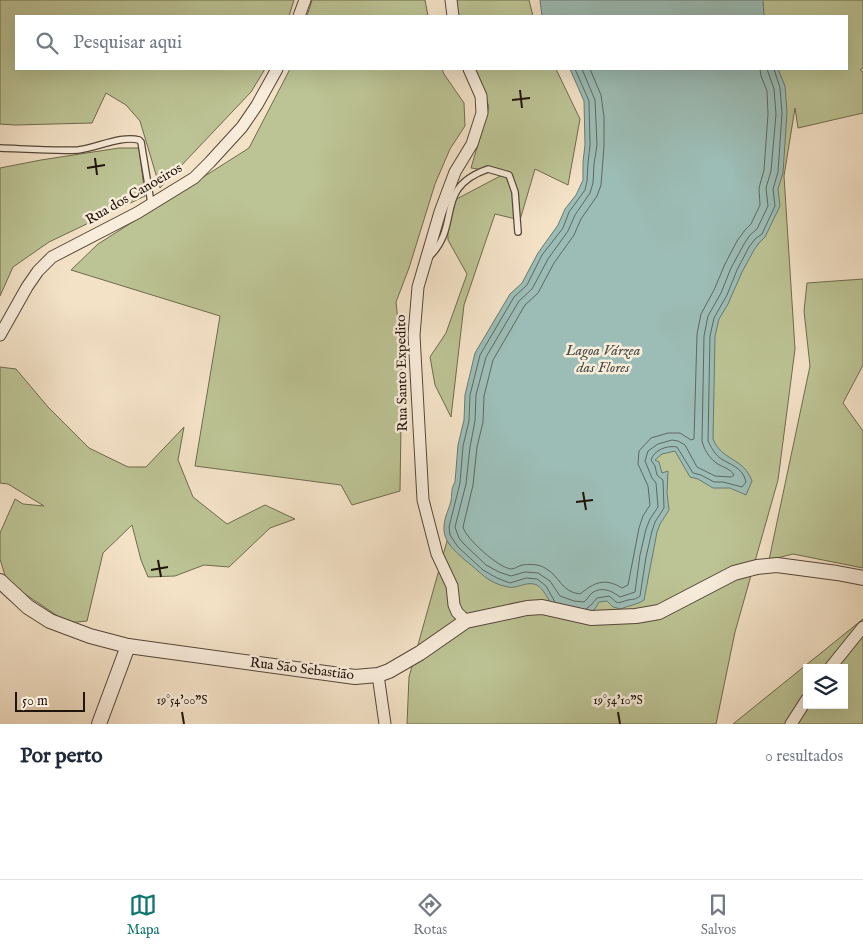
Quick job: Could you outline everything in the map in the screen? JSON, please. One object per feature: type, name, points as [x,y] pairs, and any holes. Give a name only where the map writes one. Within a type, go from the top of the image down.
[{"type":"street","points":[[299,15],[305,0]]},
{"type":"street","points":[[451,0],[453,15]]},
{"type":"street","name":"Rua dos Canoeiros","points":[[0,335],[27,287],[52,256],[137,213],[194,178],[242,127],[257,105],[275,70]]},
{"type":"street","name":"Rua Santo Expedito","points":[[466,621],[457,612],[454,605],[452,586],[437,554],[423,500],[414,335],[418,287],[448,187],[472,144],[482,113],[481,96],[469,70]]},
{"type":"street","name":"Rua São Sebastião","points":[[0,580],[28,607],[50,621],[90,636],[128,646],[355,677],[378,675],[389,671],[420,653],[466,621],[527,608],[542,607],[591,618],[636,616],[659,612],[734,573],[757,567],[777,565],[863,578]]},
{"type":"street","points":[[833,664],[863,627]]},
{"type":"street","points":[[100,724],[128,646]]},
{"type":"street","points":[[378,675],[386,724]]},
{"type":"street","points":[[792,724],[803,705]]},
{"type":"lane","points":[[0,148],[78,150],[121,140],[139,140],[141,142],[151,204]]},
{"type":"lane","points":[[426,260],[439,246],[447,225],[452,198],[458,189],[466,180],[488,169],[509,175],[515,192],[518,232]]},
{"type":"green space","points":[[0,0],[294,0],[289,15],[15,15],[15,70],[264,70],[251,92],[160,188],[140,121],[126,105],[106,93],[92,123],[0,124]]},
{"type":"green space","points":[[312,0],[425,0],[428,15],[307,15]]},
{"type":"green space","points":[[451,0],[529,0],[533,15],[457,15]]},
{"type":"green space","points":[[595,0],[863,0],[863,68],[860,70],[863,72],[863,113],[798,128],[795,108],[784,176],[795,349],[778,480],[735,632],[716,724],[407,724],[409,677],[461,491],[576,229],[607,70],[848,70],[848,15],[598,15]]},
{"type":"green space","points":[[289,70],[442,70],[464,103],[465,126],[450,149],[435,184],[409,268],[396,302],[402,357],[400,491],[352,505],[341,485],[195,466],[220,316],[71,270],[98,244],[249,148]]},
{"type":"green space","points":[[475,70],[556,70],[580,119],[568,185],[535,169],[520,220],[495,214],[464,305],[451,417],[435,385],[430,357],[446,333],[467,274],[448,240],[447,204],[506,173],[471,168],[489,107]]},
{"type":"green space","points":[[119,148],[139,148],[145,196],[49,242],[13,267],[0,296],[0,168]]},
{"type":"green space","points":[[863,279],[863,365],[843,403],[863,431],[863,568],[793,554],[769,560],[810,366],[804,311],[807,283]]},
{"type":"green space","points":[[0,367],[16,369],[48,407],[89,448],[128,467],[146,467],[184,427],[178,460],[193,497],[227,524],[265,505],[295,519],[270,528],[229,567],[204,565],[175,576],[148,577],[141,560],[132,525],[103,553],[87,621],[68,623],[7,582],[0,559],[0,533],[15,499],[23,504],[44,506],[8,484],[0,483]]},
{"type":"green space","points":[[863,619],[863,724],[733,724],[803,667],[803,709],[848,709],[848,664],[807,664]]},
{"type":"water","points":[[540,0],[763,0],[764,15],[542,15]]},
{"type":"water","name":"Lagoa Várzea das Flores","points":[[570,70],[778,70],[785,86],[787,112],[783,173],[778,189],[780,206],[765,237],[754,250],[742,272],[719,319],[715,336],[713,439],[727,456],[743,467],[752,481],[746,495],[730,488],[713,488],[698,479],[690,477],[675,451],[662,454],[655,460],[659,462],[662,473],[668,471],[667,493],[669,510],[657,532],[644,600],[621,609],[613,607],[607,601],[599,602],[595,609],[587,614],[551,603],[537,585],[527,584],[511,587],[489,580],[458,554],[448,542],[444,532],[455,482],[458,445],[464,420],[465,395],[475,353],[510,294],[522,283],[538,253],[558,225],[565,209],[576,195],[583,180],[585,145],[584,101]]}]
